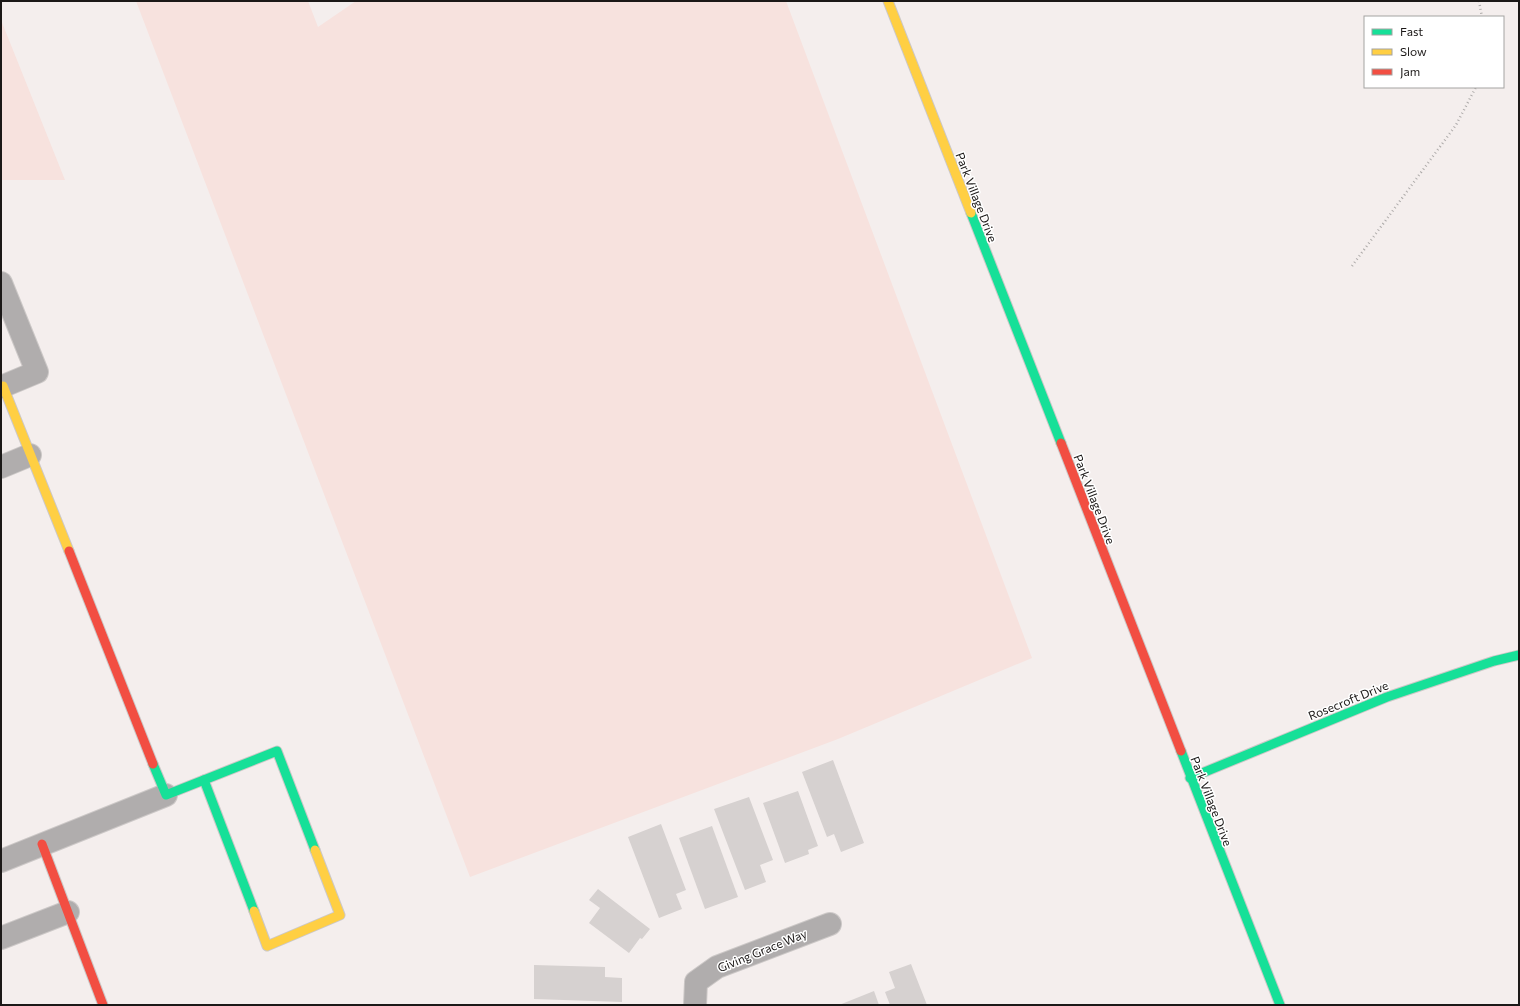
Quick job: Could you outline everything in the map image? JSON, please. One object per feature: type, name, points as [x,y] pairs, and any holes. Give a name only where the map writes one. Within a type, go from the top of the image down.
[{"type":"street","name":"Park Village Drive","points":[[888,1],[1190,778],[1280,1005]]},
{"type":"street","points":[[1,283],[37,372],[2,386],[166,795]]},
{"type":"street","points":[[1,467],[30,455]]},
{"type":"street","name":"Rosecroft Drive","points":[[1190,778],[1386,697],[1494,661],[1519,655]]},
{"type":"street","points":[[1,861],[166,795],[204,780],[277,752],[340,915],[267,946],[204,780]]},
{"type":"street","points":[[42,844],[103,1005]]},
{"type":"street","points":[[1,938],[68,912]]},
{"type":"street","name":"Giving Grace Way","points":[[695,1005],[696,982],[717,967],[830,924]]},
{"type":"path","points":[[1479,1],[1482,16]]},
{"type":"path","points":[[1352,266],[1456,125],[1475,88]]},
{"type":"shaded area","points":[[136,1],[308,1],[318,27],[356,1],[786,1],[1032,658],[838,739],[470,877]]},
{"type":"shaded area","points":[[1,20],[65,180],[1,180]]},
{"type":"building","points":[[833,760],[864,843],[841,852],[834,834],[827,837],[802,772]]},
{"type":"building","points":[[798,791],[818,846],[808,850],[809,854],[785,863],[763,803]]},
{"type":"building","points":[[749,797],[773,860],[760,865],[766,882],[745,890],[714,809]]},
{"type":"building","points":[[661,824],[686,890],[676,894],[682,909],[659,918],[628,837]]},
{"type":"building","points":[[712,826],[738,897],[705,909],[679,838]]},
{"type":"building","points":[[598,889],[650,929],[642,939],[640,938],[629,953],[589,923],[600,908],[589,900]]},
{"type":"building","points":[[911,964],[927,1005],[890,1005],[885,992],[895,988],[889,972]]},
{"type":"building","points":[[534,965],[605,967],[605,977],[622,978],[622,1002],[534,999]]},
{"type":"building","points":[[874,991],[879,1005],[839,1005]]},
{"type":"traffic: fast","points":[[971,213],[1061,443]]},
{"type":"traffic: fast","points":[[1190,778],[1387,697],[1494,661],[1519,655]]},
{"type":"traffic: fast","points":[[153,764],[166,795],[277,751],[315,850]]},
{"type":"traffic: fast","points":[[1181,751],[1280,1005]]},
{"type":"traffic: fast","points":[[204,780],[254,911]]},
{"type":"traffic: slow","points":[[888,1],[971,213]]},
{"type":"traffic: slow","points":[[3,386],[69,551]]},
{"type":"traffic: slow","points":[[254,911],[267,946],[340,915],[315,850]]},
{"type":"traffic: jam","points":[[1061,443],[1181,751]]},
{"type":"traffic: jam","points":[[69,551],[153,764]]},
{"type":"traffic: jam","points":[[42,844],[103,1005]]}]
